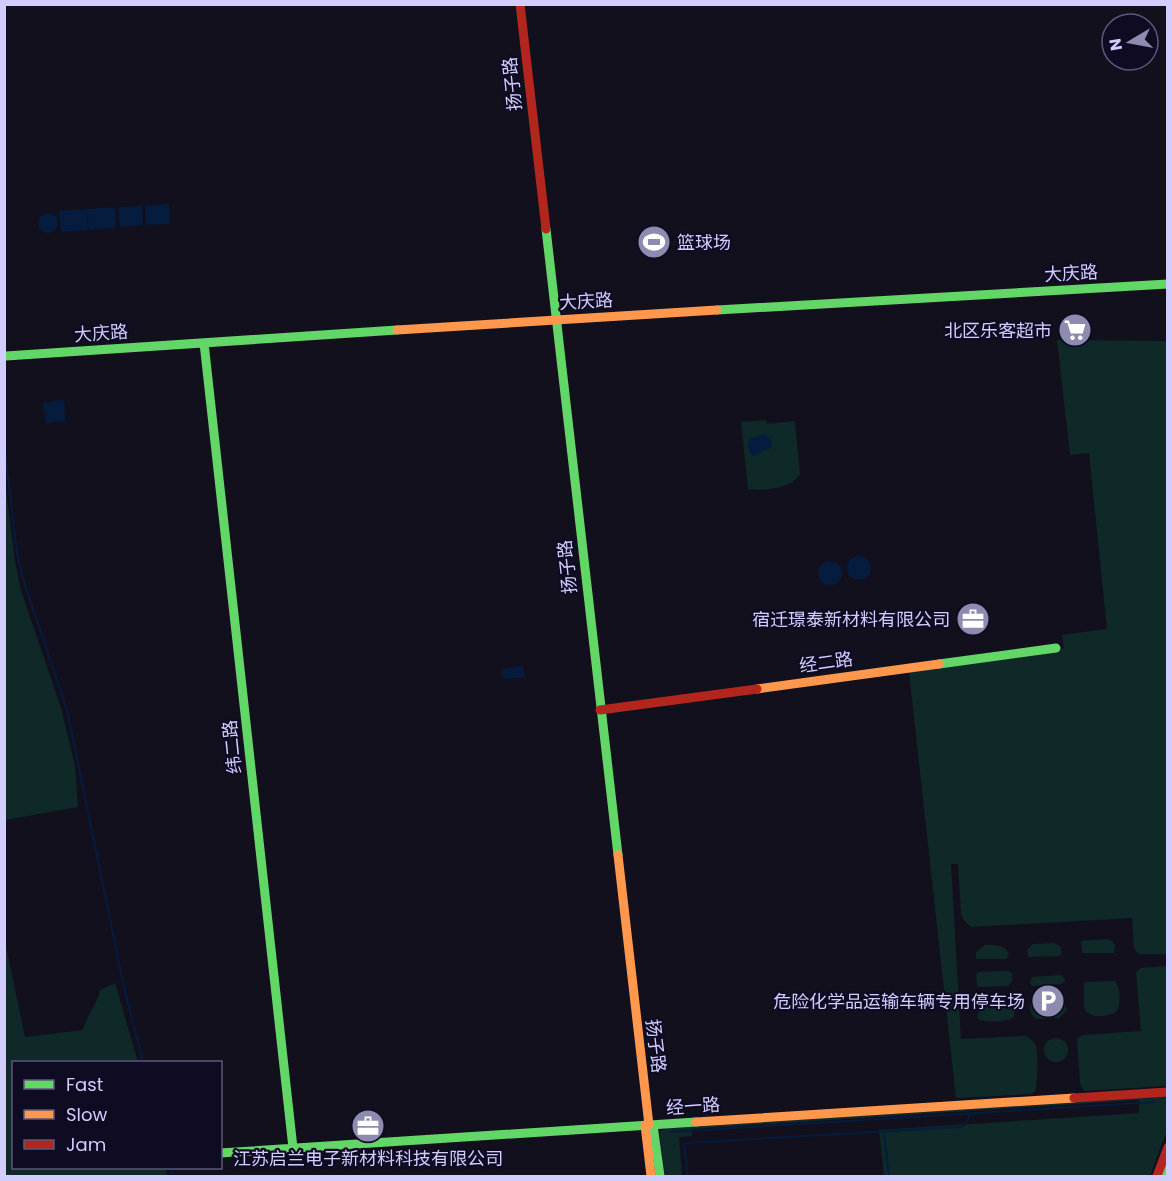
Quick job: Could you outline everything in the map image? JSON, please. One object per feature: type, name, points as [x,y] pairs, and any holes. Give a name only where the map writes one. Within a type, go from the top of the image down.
[{"type":"street","name":"扬子路","points":[[520,4],[649,1125],[651,1176]]},
{"type":"street","name":"大庆路","points":[[6,356],[555,319],[1167,284]]},
{"type":"street","name":"纬二路","points":[[204,343],[292,1148]]},
{"type":"street","name":"经二路","points":[[600,710],[1056,648]]},
{"type":"street","name":"经一路","points":[[222,1153],[1167,1092]]},
{"type":"street","name":"扬子路","points":[[649,1125],[660,1176]]},
{"type":"street","points":[[1157,1176],[1167,1147]]},
{"type":"street","points":[[1165,1176],[1167,1169]]},
{"type":"green space","name":"篮球场","points":[[661,227],[664,256],[646,258],[643,229]]},
{"type":"green space","points":[[1057,340],[1167,341],[1167,954],[1139,954],[1134,949],[1132,918],[971,927],[963,919],[961,913],[958,864],[951,864],[961,1039],[1025,1036],[1032,1040],[1037,1049],[1036,1088],[1031,1094],[956,1098],[909,672],[1056,652],[1064,648],[1062,635],[1107,629],[1089,453],[1070,455]]},
{"type":"green space","points":[[766,420],[767,424],[795,421],[800,474],[784,486],[762,490],[748,489],[741,422]]},
{"type":"green space","points":[[5,482],[21,591],[61,708],[75,766],[78,807],[5,820]]},
{"type":"green space","points":[[4,937],[25,1037],[83,1030],[100,990],[115,983],[138,1061],[12,1061],[12,1169],[165,1169],[167,1176],[5,1176]]},
{"type":"green space","points":[[1107,939],[1115,945],[1114,953],[1082,953],[1081,941]]},
{"type":"green space","points":[[1054,943],[1060,946],[1062,953],[1060,956],[1028,957],[1027,950],[1033,944]]},
{"type":"green space","points":[[985,945],[1003,947],[1009,956],[1006,959],[976,959],[976,952]]},
{"type":"green space","points":[[1167,966],[1167,1086],[1084,1091],[1080,1083],[1077,1039],[1083,1035],[1141,1031],[1136,972],[1141,968]]},
{"type":"green space","points":[[1009,971],[1012,973],[1012,981],[1008,986],[980,987],[977,985],[978,972]]},
{"type":"green space","points":[[1061,975],[1065,982],[1060,984],[1032,986],[1030,983],[1032,977]]},
{"type":"green space","points":[[1115,981],[1120,996],[1116,1012],[1101,1016],[1086,1012],[1084,984]]},
{"type":"green space","points":[[1064,1003],[1067,1010],[1059,1018],[1036,1019],[1031,1013],[1030,1004]]},
{"type":"green space","points":[[1013,1006],[1015,1013],[1013,1018],[996,1021],[978,1019],[979,1007]]},
{"type":"green space","points":[[1056,1038],[1064,1042],[1068,1050],[1064,1058],[1056,1062],[1048,1058],[1044,1050],[1048,1042]]},
{"type":"green space","points":[[1166,1096],[1167,1130],[1150,1176],[884,1176],[879,1130],[1139,1113],[1139,1100],[692,1129],[692,1136],[679,1137],[682,1176],[665,1176],[660,1137],[660,1132],[666,1128]]},
{"type":"water","points":[[169,204],[170,224],[146,225],[145,206]]},
{"type":"water","points":[[142,206],[143,225],[120,227],[118,207]]},
{"type":"water","points":[[115,207],[116,228],[89,230],[87,209]]},
{"type":"water","points":[[87,209],[88,230],[61,232],[59,211]]},
{"type":"water","points":[[48,213],[55,216],[58,223],[55,230],[48,233],[41,230],[38,223],[41,216]]},
{"type":"water","points":[[64,400],[66,421],[46,423],[43,403]]},
{"type":"water","points":[[765,434],[772,441],[771,449],[754,456],[751,455],[748,447],[749,439]]},
{"type":"water","points":[[859,556],[868,559],[871,568],[868,577],[859,580],[850,577],[847,568],[850,559]]},
{"type":"water","points":[[830,561],[835,562],[841,568],[841,578],[835,584],[830,585],[825,584],[819,578],[818,573],[819,568],[825,562]]},
{"type":"water","points":[[523,666],[525,677],[503,679],[504,669]]},
{"type":"waterway","points":[[4,445],[17,552],[23,579],[67,710],[124,987],[143,1061]]},
{"type":"waterway","points":[[670,1132],[1154,1102]]},
{"type":"waterway","points":[[688,1176],[684,1143],[961,1127],[966,1124],[970,1114]]},
{"type":"waterway","points":[[884,1132],[889,1176]]},
{"type":"waterway","points":[[172,1169],[173,1176]]},
{"type":"traffic: fast","points":[[546,229],[618,855]]},
{"type":"traffic: fast","points":[[717,310],[1168,284]]},
{"type":"traffic: fast","points":[[6,356],[397,330]]},
{"type":"traffic: fast","points":[[204,343],[293,1148]]},
{"type":"traffic: fast","points":[[939,664],[1056,648]]},
{"type":"traffic: fast","points":[[222,1153],[696,1122]]},
{"type":"traffic: fast","points":[[653,1125],[660,1176]]},
{"type":"traffic: fast","points":[[1165,1176],[1168,1169]]},
{"type":"traffic: slow","points":[[397,330],[717,310]]},
{"type":"traffic: slow","points":[[757,689],[939,664]]},
{"type":"traffic: slow","points":[[618,855],[649,1125]]},
{"type":"traffic: slow","points":[[696,1122],[1074,1098]]},
{"type":"traffic: slow","points":[[645,1125],[651,1176]]},
{"type":"traffic: jam","points":[[520,4],[546,229]]},
{"type":"traffic: jam","points":[[600,710],[757,689]]},
{"type":"traffic: jam","points":[[1074,1098],[1168,1092]]},
{"type":"traffic: jam","points":[[1157,1176],[1168,1147]]},
{"type":"place","name":"篮球场","points":[[654,242]]},
{"type":"place","name":"北区乐客超市","points":[[1075,330]]},
{"type":"place","name":"宿迁璟泰新材料有限公司","points":[[973,619]]},
{"type":"place","name":"危险化学品运输车辆专用停车场","points":[[1048,1001]]},
{"type":"place","name":"江苏启兰电子新材料科技有限公司","points":[[368,1126]]}]
